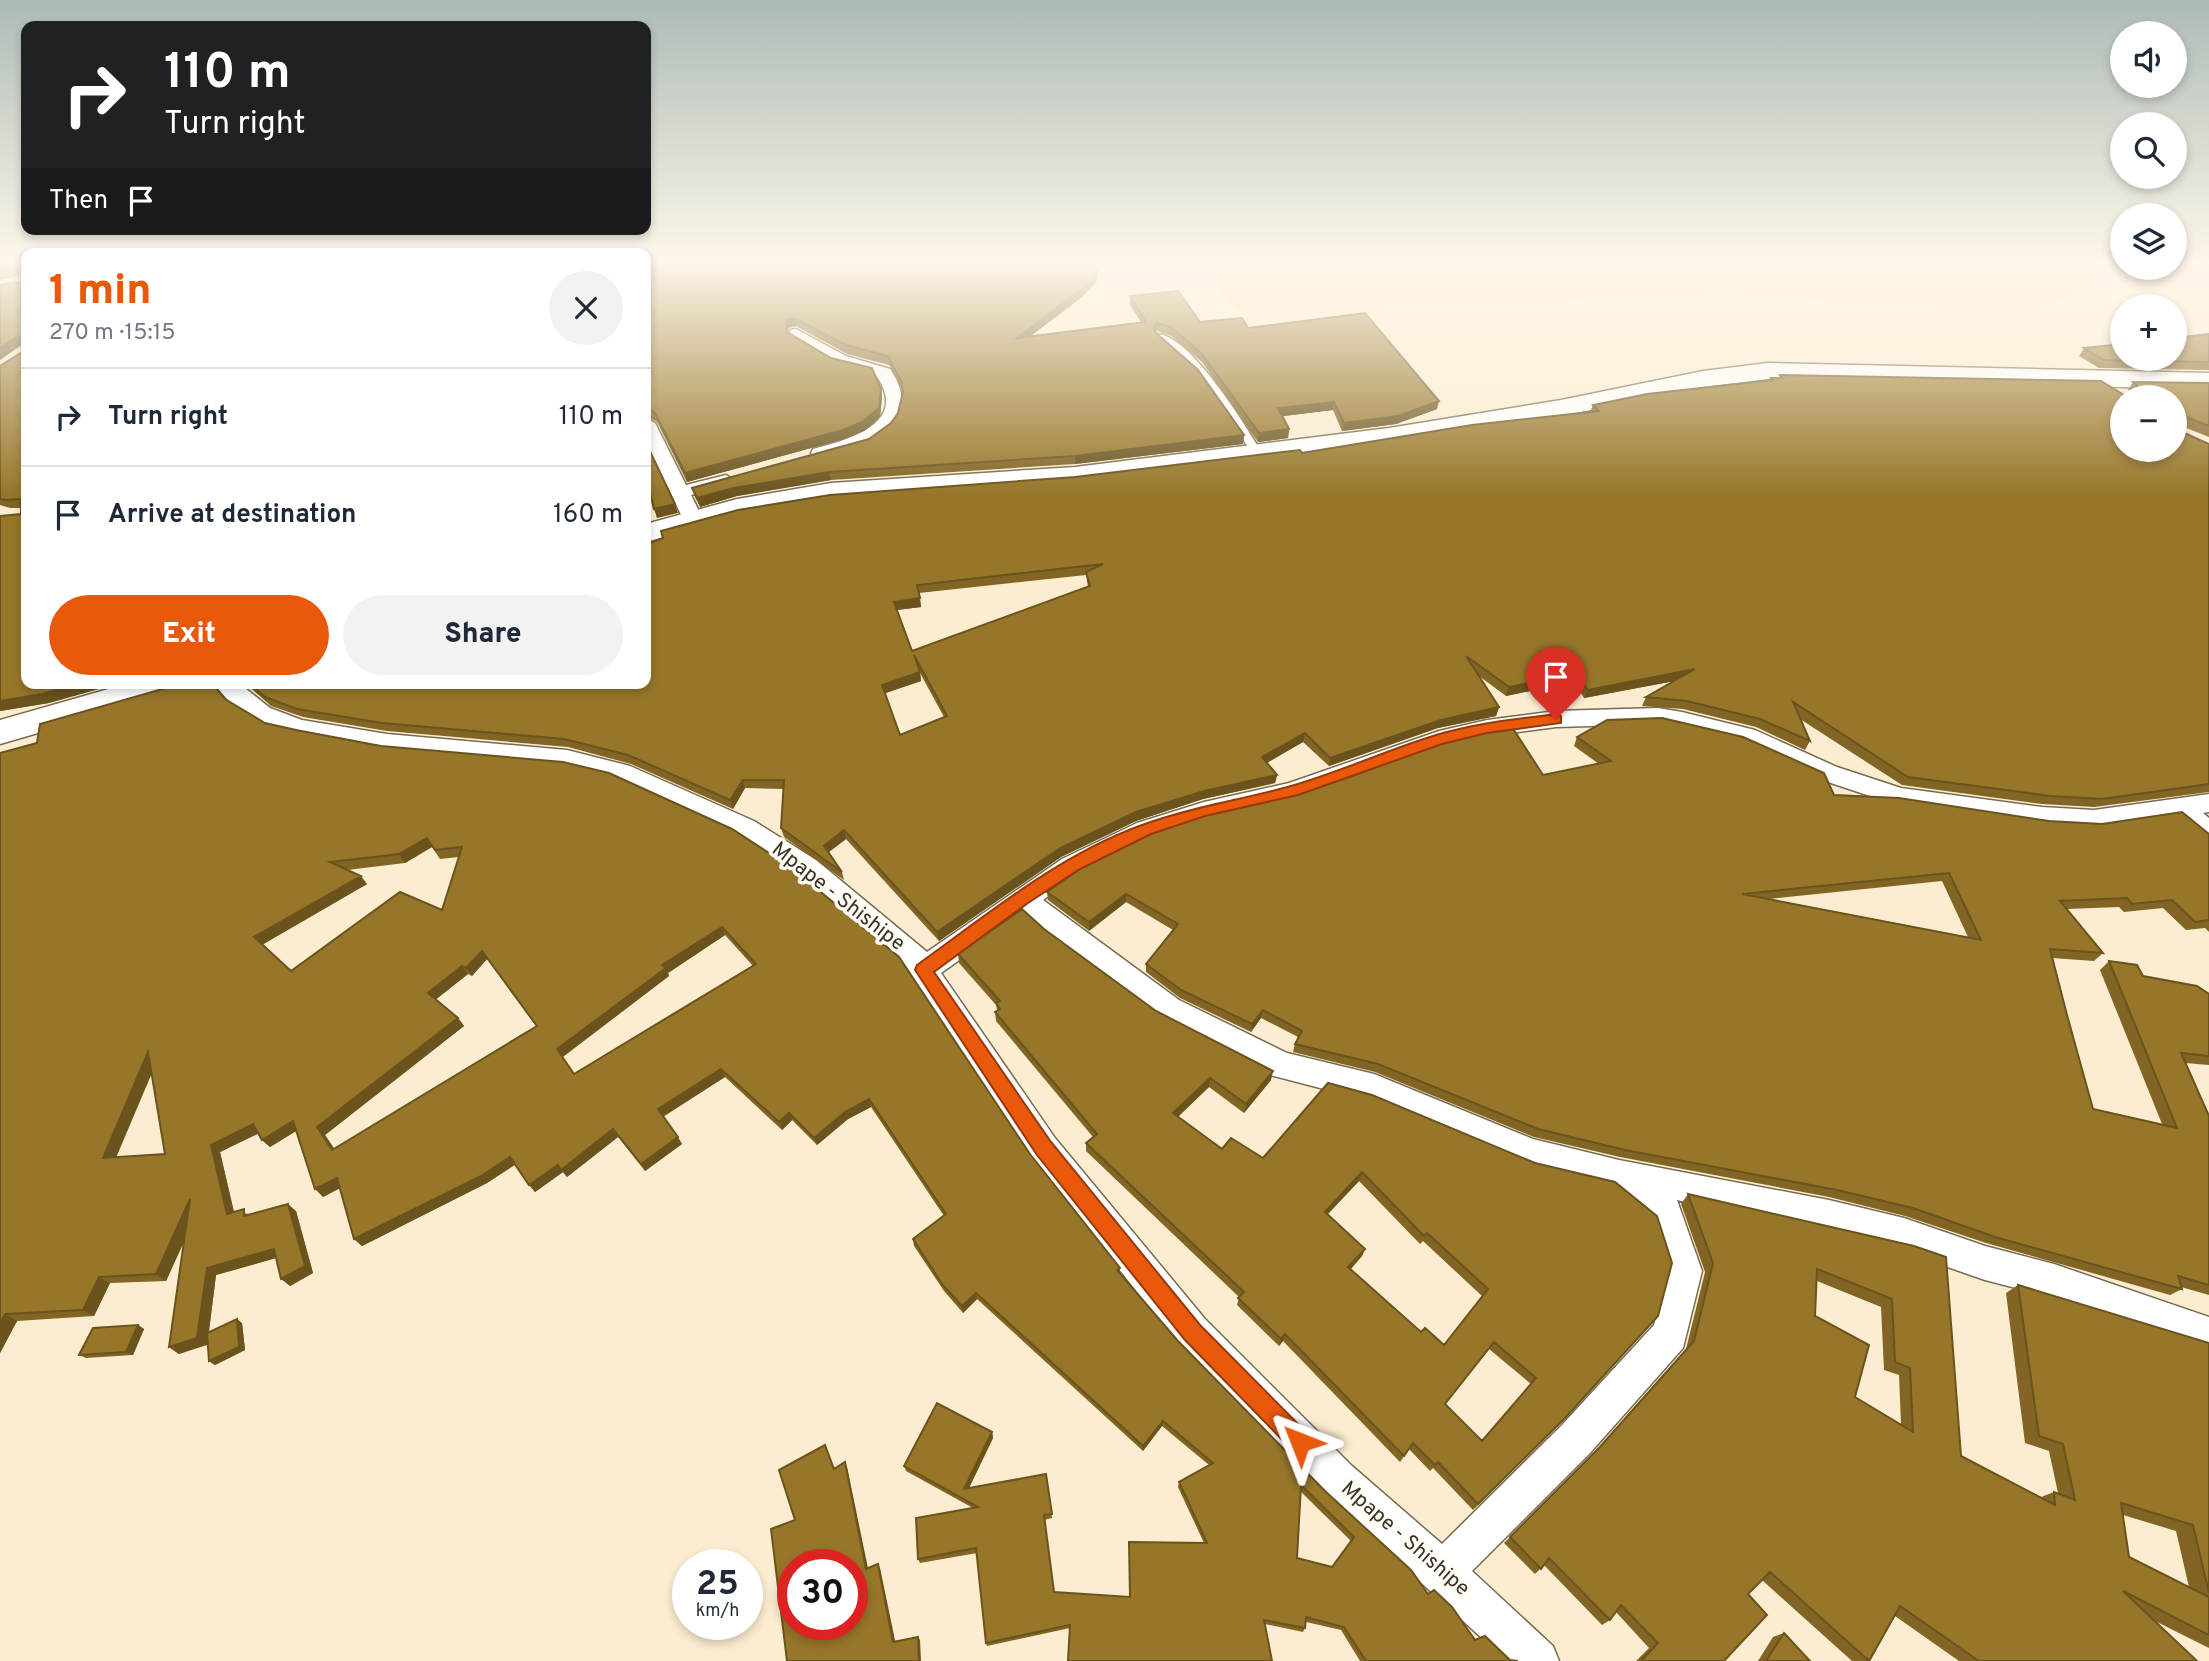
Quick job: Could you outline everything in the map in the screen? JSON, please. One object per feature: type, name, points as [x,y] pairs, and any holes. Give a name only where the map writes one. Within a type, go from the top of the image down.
[{"type":"street","points":[[800,458],[875,434],[895,414],[893,392],[881,370],[840,360],[805,340]]},
{"type":"street","points":[[651,532],[693,519],[831,492],[1075,475],[1257,453],[1460,426],[1703,379],[1768,371],[2094,377],[2209,382]]},
{"type":"street","points":[[2094,377],[2110,388]]},
{"type":"street","points":[[651,433],[693,519]]},
{"type":"street","points":[[681,492],[748,475]]},
{"type":"street","points":[[0,732],[148,689]]},
{"type":"street","name":"Mpape - Shishipe","points":[[231,689],[241,700],[262,714],[281,723],[302,728],[387,743],[567,759],[621,772],[745,828],[806,867],[913,955],[1044,1149],[1192,1332],[1338,1480],[1443,1572],[1538,1661]]},
{"type":"street","points":[[923,970],[1022,898],[1101,850],[1169,821],[1293,791],[1439,739],[1487,727],[1556,719],[1658,716],[1682,720],[1746,736],[1870,789],[1963,808],[2094,820],[2209,803]]},
{"type":"street","points":[[2177,806],[2209,833]]},
{"type":"street","points":[[1022,898],[1056,928],[1168,1009],[1239,1047],[1280,1065],[1374,1088],[1531,1154],[1904,1235],[1985,1263],[2054,1281],[2209,1335]]},
{"type":"street","points":[[1443,1572],[1576,1439],[1670,1335],[1685,1271],[1667,1213],[1619,1175]]},
{"type":"lane","points":[[1165,340],[1186,352],[1206,373],[1257,453]]},
{"type":"building","points":[[0,340],[13,340],[0,348]]},
{"type":"building","points":[[651,340],[800,340],[831,358],[872,368],[881,389],[879,408],[862,422],[843,430],[685,473],[655,413],[651,411]]},
{"type":"building","points":[[835,340],[1164,340],[1198,370],[1244,435],[1075,456],[829,472],[734,488],[697,498],[692,488],[869,439],[891,423],[898,413],[903,392],[901,381],[888,356]]},
{"type":"building","points":[[1185,340],[1387,340],[1439,401],[1398,416],[1344,423],[1334,402],[1278,408],[1289,429],[1259,433],[1202,354]]},
{"type":"building","points":[[2187,340],[2209,340],[2209,362],[2187,362]]},
{"type":"building","points":[[2110,345],[2110,360],[2104,360],[2084,348]]},
{"type":"building","points":[[21,353],[21,499],[0,499],[0,366]]},
{"type":"building","points":[[1780,375],[2101,381],[2110,386],[2110,462],[2187,462],[2187,434],[2209,444],[2209,784],[2102,799],[2050,796],[1908,777],[1793,702],[1810,741],[1760,719],[1687,701],[1646,697],[1695,669],[1588,690],[1584,685],[1576,686],[1567,675],[1509,687],[1466,656],[1499,707],[1441,720],[1330,758],[1305,733],[1262,757],[1277,775],[1204,791],[1136,812],[1060,848],[937,932],[844,830],[824,846],[842,872],[781,828],[784,780],[743,780],[730,800],[628,755],[564,739],[382,723],[297,709],[265,697],[255,689],[651,689],[651,542],[663,538],[661,531],[738,510],[830,495],[1075,477],[1300,450],[1302,453],[1472,425],[1599,411],[1593,405],[1647,394],[1773,380],[1771,378],[1782,378]],"holes":[[[1103,564],[1086,572],[1090,586],[912,651],[894,602],[920,598],[917,585]],[[914,655],[947,716],[900,735],[882,685],[920,672]]]},
{"type":"building","points":[[2133,382],[2209,383],[2209,426],[2187,417],[2187,385],[2136,385]]},
{"type":"building","points":[[651,454],[675,504],[654,509],[651,497]]},
{"type":"building","points":[[21,514],[21,689],[60,689],[0,701],[0,516]]},
{"type":"building","points":[[162,689],[217,689],[225,699],[265,723],[296,730],[381,746],[563,762],[609,773],[732,829],[792,868],[899,957],[1030,1154],[1120,1268],[1117,1270],[1178,1341],[1325,1491],[1411,1570],[1428,1594],[1434,1590],[1452,1607],[1475,1640],[1485,1636],[1510,1660],[1518,1661],[1366,1661],[1344,1627],[1306,1617],[1305,1628],[1264,1620],[1272,1661],[1068,1661],[1070,1625],[986,1643],[976,1548],[918,1559],[916,1518],[978,1507],[904,1466],[937,1403],[992,1432],[964,1489],[1046,1474],[1052,1514],[1044,1515],[1054,1592],[1130,1597],[1129,1542],[1207,1543],[1179,1482],[1213,1463],[1163,1421],[1143,1446],[976,1293],[962,1306],[942,1284],[913,1239],[946,1214],[869,1099],[845,1112],[814,1138],[789,1113],[779,1122],[721,1069],[658,1109],[678,1137],[641,1164],[613,1129],[561,1170],[558,1165],[529,1185],[510,1157],[481,1176],[354,1239],[337,1178],[315,1189],[293,1121],[262,1140],[253,1124],[211,1145],[227,1214],[244,1209],[244,1216],[288,1204],[305,1266],[281,1279],[274,1249],[207,1268],[197,1338],[169,1347],[190,1199],[156,1274],[99,1277],[83,1310],[5,1314],[0,1324],[0,753],[37,743],[40,724]],"holes":[[[427,838],[435,850],[462,847],[442,910],[400,892],[291,971],[254,937],[361,876],[330,862],[399,854]],[[722,927],[756,964],[574,1074],[557,1049],[666,968],[662,965]],[[482,951],[537,1026],[332,1150],[317,1127],[458,1018],[428,993],[462,966],[466,968]],[[148,1052],[165,1154],[103,1158]],[[1301,1485],[1354,1537],[1332,1567],[1297,1558]]]},
{"type":"building","points":[[1662,718],[1743,737],[1824,773],[1834,795],[1899,798],[2049,821],[2102,824],[2182,812],[2209,834],[2209,920],[2195,922],[2172,900],[2132,904],[2127,898],[2060,901],[2103,953],[2050,949],[2093,1109],[2177,1128],[2109,961],[2137,965],[2143,976],[2197,986],[2209,994],[2209,1056],[2181,1053],[2209,1116],[2209,1285],[2178,1276],[2182,1289],[1995,1237],[1913,1208],[1837,1190],[1625,1150],[1538,1129],[1378,1064],[1295,1044],[1302,1031],[1263,1010],[1252,1024],[1181,990],[1146,964],[1178,924],[1126,894],[1089,922],[1047,892],[1083,867],[1156,831],[1208,814],[1350,777],[1447,740],[1512,727],[1543,775],[1611,761],[1577,737],[1607,720]],"holes":[[[1949,873],[1981,940],[1742,894]]]},
{"type":"building","points":[[1022,909],[1044,929],[1156,1011],[1273,1071],[1246,1104],[1210,1078],[1173,1113],[1222,1149],[1231,1138],[1263,1158],[1328,1083],[1372,1095],[1535,1163],[1615,1182],[1657,1216],[1672,1263],[1658,1316],[1566,1417],[1478,1504],[1438,1462],[1435,1465],[1413,1443],[1404,1456],[1285,1334],[1281,1339],[1238,1298],[1244,1292],[1086,1143],[1097,1134],[995,1012],[1000,1009],[996,1003],[1000,1001],[958,954]],"holes":[[[1362,1172],[1424,1236],[1427,1233],[1488,1289],[1444,1345],[1425,1328],[1421,1332],[1348,1267],[1365,1249],[1325,1212]],[[1494,1342],[1536,1378],[1482,1441],[1445,1404]]]},
{"type":"building","points":[[1688,1194],[1914,1246],[1946,1257],[1961,1456],[2055,1505],[2054,1492],[2075,1500],[2063,1444],[2039,1436],[2018,1285],[2209,1343],[2209,1593],[2193,1525],[2121,1503],[2129,1557],[2209,1597],[2209,1635],[2123,1591],[2197,1661],[1979,1661],[1900,1606],[1869,1661],[1770,1572],[1748,1594],[1767,1615],[1724,1661],[1641,1661],[1658,1643],[1621,1605],[1610,1620],[1549,1558],[1541,1569],[1510,1537],[1599,1448],[1694,1341],[1713,1263]],"holes":[[[1817,1269],[1892,1299],[1895,1362],[1910,1368],[1913,1432],[1855,1397],[1869,1345],[1815,1316]]]},
{"type":"building","points":[[237,1319],[239,1347],[209,1361],[207,1333]]},
{"type":"building","points":[[138,1325],[126,1352],[79,1355],[93,1328]]},
{"type":"building","points":[[825,1445],[834,1469],[845,1462],[862,1549],[777,1549],[777,1578],[771,1529],[795,1520],[779,1470]]},
{"type":"building","points":[[878,1564],[893,1642],[918,1637],[919,1661],[787,1661],[784,1640],[868,1640],[868,1568]]},
{"type":"building","points":[[1784,1633],[1810,1661],[1766,1661]]},
{"type":"route","points":[[1300,1442],[1192,1332],[1044,1149],[923,970],[1022,898],[1072,866],[1146,830],[1204,811],[1293,791],[1439,739],[1487,727],[1556,719]]}]
